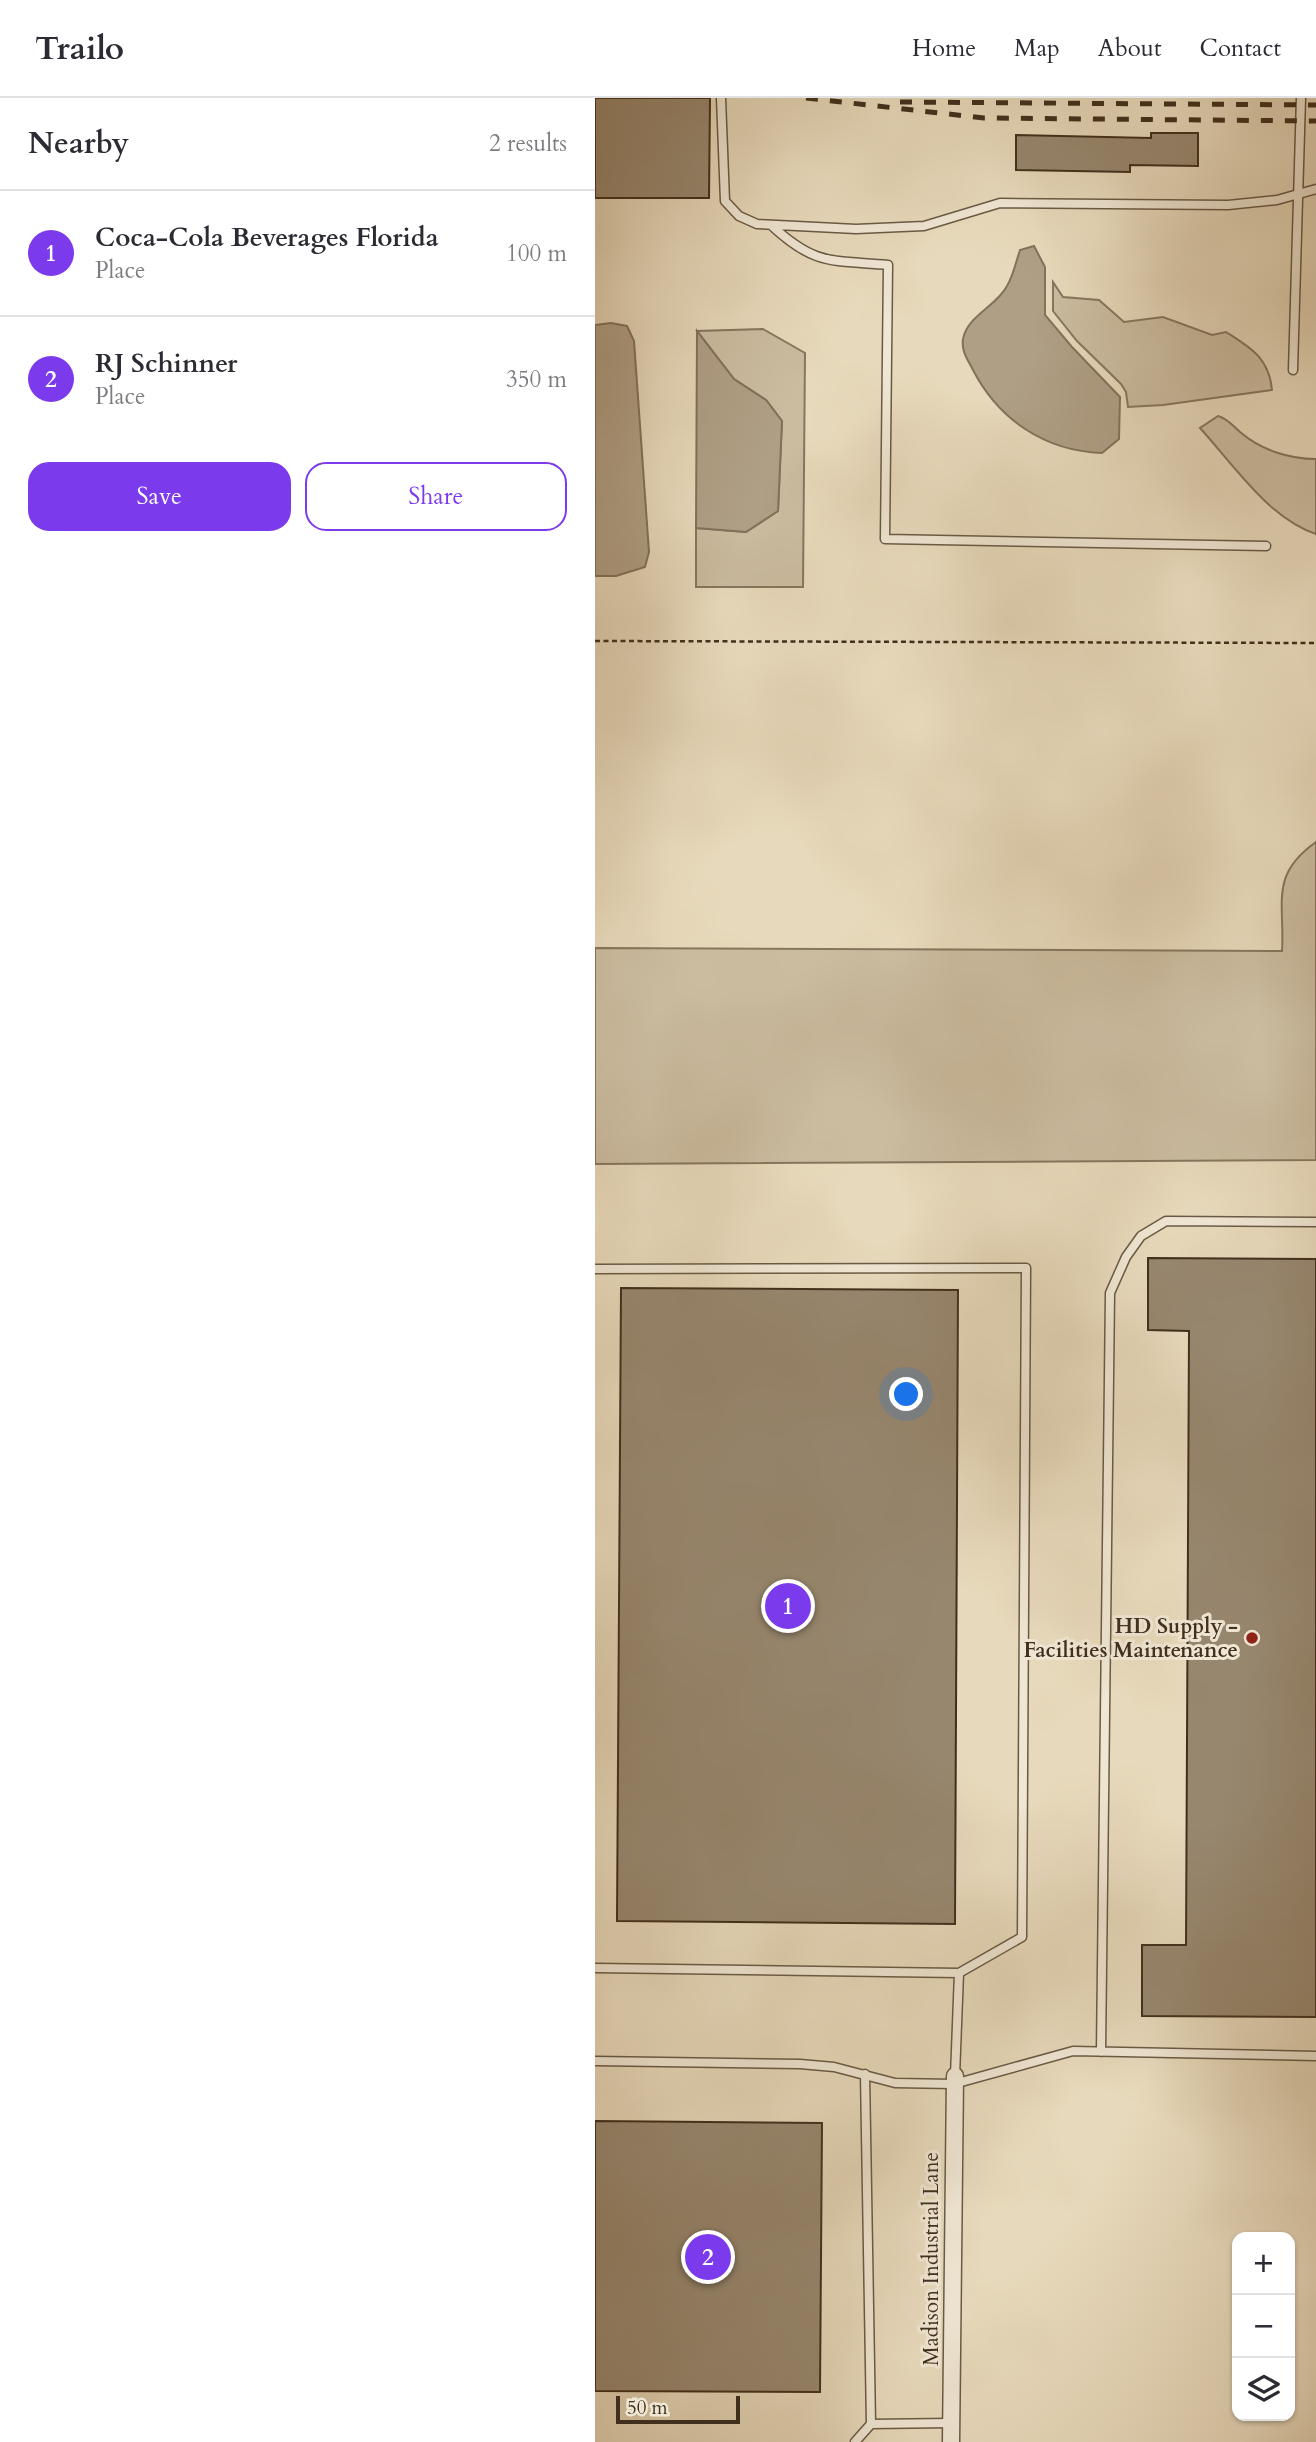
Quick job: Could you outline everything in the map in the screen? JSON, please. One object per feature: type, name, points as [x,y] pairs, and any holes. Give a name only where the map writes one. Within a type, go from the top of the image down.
[{"type":"street","name":"Madison Industrial Lane","points":[[951,2442],[954,2080]]},
{"type":"lane","points":[[721,98],[725,201],[739,216],[757,224],[856,229],[924,226],[1000,203],[1228,205],[1277,200],[1316,189]]},
{"type":"lane","points":[[1293,370],[1301,98]]},
{"type":"lane","points":[[771,225],[796,248],[819,259],[888,265],[885,540],[1266,546]]},
{"type":"lane","points":[[1101,2052],[1110,1293],[1126,1257],[1141,1236],[1166,1221],[1316,1222]]},
{"type":"lane","points":[[595,1269],[1026,1268],[1022,1937],[960,1973],[595,1968]]},
{"type":"lane","points":[[954,2080],[960,1973]]},
{"type":"lane","points":[[595,2061],[800,2064],[834,2067],[895,2083],[954,2080],[1073,2051],[1316,2056]]},
{"type":"lane","points":[[855,2442],[870,2424],[865,2074]]},
{"type":"lane","points":[[870,2424],[951,2423]]},
{"type":"path","points":[[595,641],[1316,643]]},
{"type":"shaded area","points":[[1034,246],[1045,267],[1045,315],[1120,397],[1119,439],[1102,453],[1061,446],[1026,430],[996,404],[973,370],[964,351],[963,339],[970,324],[1007,286],[1020,250]]},
{"type":"shaded area","points":[[1053,282],[1063,297],[1099,300],[1124,322],[1163,317],[1212,335],[1226,332],[1251,349],[1263,362],[1272,390],[1163,405],[1128,407],[1126,392],[1121,384],[1077,341],[1053,311]]},
{"type":"shaded area","points":[[611,323],[627,326],[634,341],[649,552],[645,567],[616,576],[595,576],[595,325]]},
{"type":"shaded area","points":[[763,329],[805,353],[803,587],[696,587],[696,528],[746,532],[778,511],[782,421],[766,400],[734,379],[697,331]]},
{"type":"shaded area","points":[[697,331],[734,379],[766,400],[782,421],[778,511],[746,532],[696,528]]},
{"type":"shaded area","points":[[1218,416],[1266,448],[1286,455],[1316,459],[1316,534],[1282,516],[1267,503],[1200,428]]},
{"type":"shaded area","points":[[1316,842],[1316,1160],[595,1164],[595,948],[1282,951],[1285,878],[1301,854]]},
{"type":"building","points":[[595,98],[710,98],[709,198],[595,198]]},
{"type":"building","points":[[1151,133],[1198,133],[1198,166],[1130,165],[1130,172],[1016,170],[1016,135],[1151,138]]},
{"type":"building","name":"HD Supply - Facilities Maintenance","points":[[1148,1258],[1316,1259],[1316,2017],[1142,2016],[1142,1945],[1186,1945],[1189,1331],[1148,1330]]},
{"type":"building","points":[[621,1288],[958,1290],[955,1924],[617,1921]]},
{"type":"building","points":[[595,2121],[822,2123],[820,2392],[595,2391]]},
{"type":"railway","points":[[806,98],[984,118],[1316,121]]},
{"type":"railway","points":[[900,102],[1316,105]]},
{"type":"place","name":"Coca-Cola Beverages Florida","points":[[788,1606]]},
{"type":"place","name":"HD Supply - Facilities Maintenance","points":[[1252,1638]]},
{"type":"place","name":"RJ Schinner","points":[[708,2257]]}]
